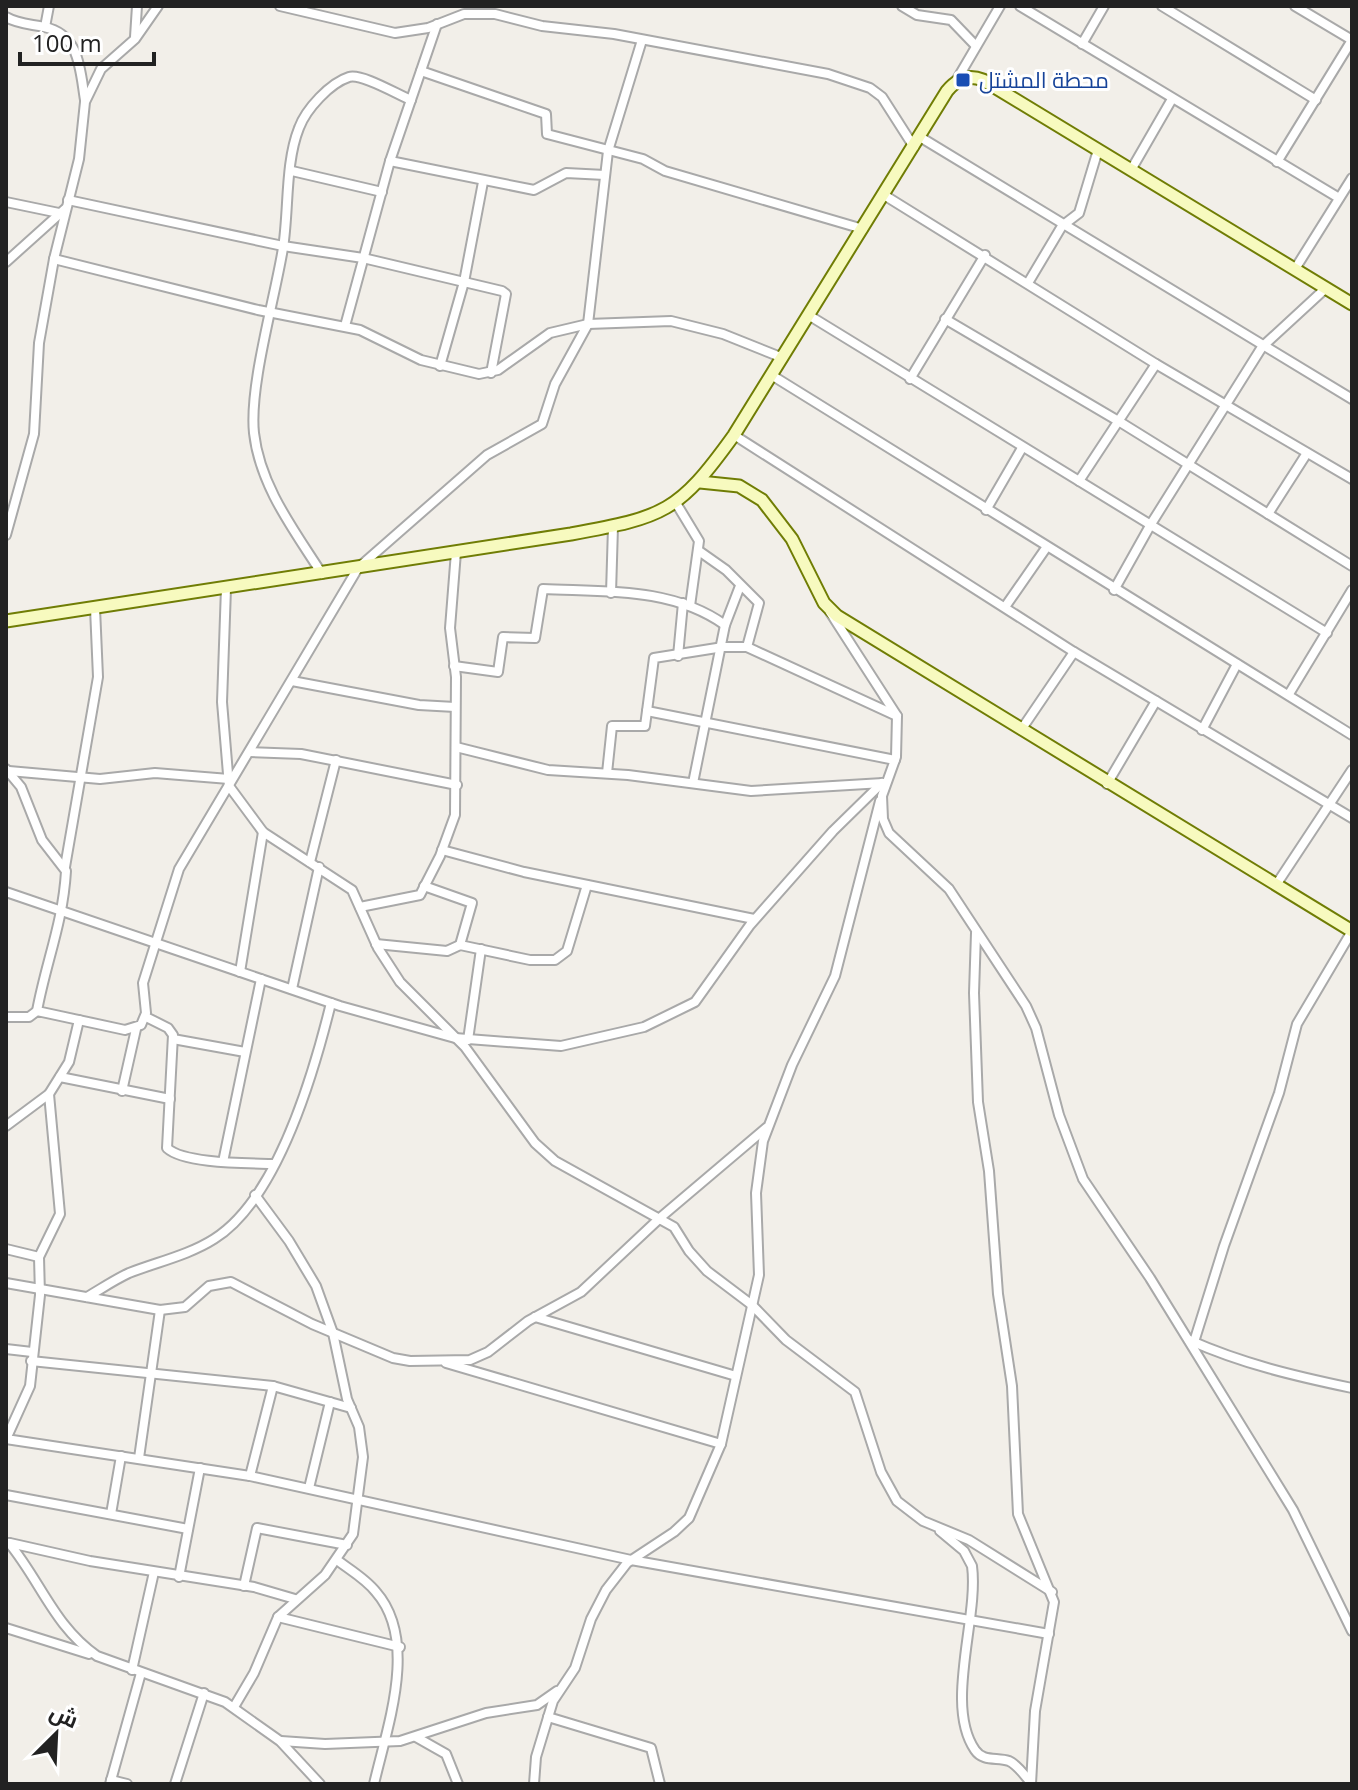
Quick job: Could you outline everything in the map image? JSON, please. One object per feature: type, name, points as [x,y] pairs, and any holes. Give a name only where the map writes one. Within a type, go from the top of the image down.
[{"type":"street","points":[[45,27],[49,6]]},
{"type":"street","points":[[135,39],[137,6]]},
{"type":"street","points":[[85,102],[101,69],[135,39],[158,6]]},
{"type":"street","points":[[280,6],[395,33],[437,24],[464,14],[507,16],[542,26],[796,67],[860,84],[882,97],[917,142],[1352,399]]},
{"type":"street","points":[[499,6],[507,16]]},
{"type":"street","points":[[902,6],[917,15],[951,20],[976,46]]},
{"type":"street","points":[[6,621],[613,527],[642,519],[676,503],[700,482],[773,376],[1000,6]]},
{"type":"street","points":[[1020,6],[1339,198]]},
{"type":"street","points":[[1082,44],[1104,6]]},
{"type":"street","points":[[1162,6],[1316,100]]},
{"type":"street","points":[[1277,162],[1352,40],[1295,6]]},
{"type":"street","points":[[6,17],[60,32],[73,46],[85,102],[79,159],[64,207],[37,356],[34,434],[6,533]]},
{"type":"street","points":[[345,326],[390,161],[437,24]]},
{"type":"street","points":[[122,1091],[136,1029],[146,1017],[142,989],[179,869],[358,568],[487,455],[542,424],[555,384],[588,324],[608,151],[642,40]]},
{"type":"street","points":[[968,58],[973,77],[1352,304]]},
{"type":"street","points":[[421,71],[544,113],[547,116],[547,134],[643,159],[665,171],[863,229]]},
{"type":"street","points":[[322,574],[269,489],[254,433],[254,405],[283,246],[292,171],[302,121],[326,92],[344,80],[361,77],[411,100]]},
{"type":"street","points":[[955,82],[973,77]]},
{"type":"street","points":[[1131,170],[1172,99]]},
{"type":"street","points":[[1028,283],[1062,226],[1079,213],[1098,150]]},
{"type":"street","points":[[390,161],[534,190],[566,173],[605,175]]},
{"type":"street","points":[[292,171],[382,192]]},
{"type":"street","points":[[1295,269],[1352,178]]},
{"type":"street","points":[[440,366],[464,282],[483,182]]},
{"type":"street","points":[[884,195],[1156,364],[1352,479]]},
{"type":"street","points":[[6,202],[64,207],[363,258],[506,293],[491,373]]},
{"type":"street","points":[[6,262],[64,207]]},
{"type":"street","points":[[910,379],[985,255]]},
{"type":"street","points":[[54,259],[271,312],[345,326],[371,334],[405,353],[440,366],[491,373],[550,333],[588,324],[681,323],[723,334],[783,358]]},
{"type":"street","points":[[1114,590],[1224,404],[1262,347],[1326,288]]},
{"type":"street","points":[[810,316],[1327,633]]},
{"type":"street","points":[[945,319],[1120,422],[1352,566]]},
{"type":"street","points":[[1079,481],[1156,364]]},
{"type":"street","points":[[773,376],[1352,735]]},
{"type":"street","points":[[734,435],[1074,652],[1352,818]]},
{"type":"street","points":[[986,510],[1022,448]]},
{"type":"street","points":[[1268,514],[1307,453]]},
{"type":"street","points":[[534,1784],[548,1717],[560,1688],[575,1668],[591,1619],[606,1590],[631,1560],[674,1532],[689,1518],[721,1444],[760,1268],[756,1193],[768,1126],[792,1065],[835,976],[884,783],[895,760],[899,728],[897,716],[843,637],[792,539],[762,500],[739,486],[700,482]]},
{"type":"street","points":[[676,503],[698,536],[699,551],[678,656]]},
{"type":"street","points":[[611,593],[613,527]]},
{"type":"street","points":[[1005,607],[1046,548]]},
{"type":"street","points":[[699,551],[726,570],[759,605],[747,647]]},
{"type":"street","points":[[360,907],[418,896],[442,850],[455,815],[454,666],[450,628],[456,552]]},
{"type":"street","points":[[693,783],[723,647],[725,625],[740,586]]},
{"type":"street","points":[[226,588],[222,702],[229,782],[263,832],[352,890],[376,944],[407,991],[455,1038],[544,1152],[674,1227],[695,1260],[752,1305],[786,1340],[855,1392],[889,1489],[905,1508],[933,1526],[969,1558],[974,1578],[962,1691],[976,1752],[986,1758],[1015,1765],[1031,1783]]},
{"type":"street","points":[[454,666],[498,672],[503,637],[535,638],[542,590],[651,595],[687,604],[725,625]]},
{"type":"street","points":[[1289,694],[1352,590]]},
{"type":"street","points":[[6,1017],[29,1017],[37,1011],[63,911],[65,867],[98,677],[95,608]]},
{"type":"street","points":[[830,611],[1107,784],[1352,931],[1297,1024],[1279,1093],[1189,1340]]},
{"type":"street","points":[[607,773],[612,726],[645,727],[652,660],[723,647],[747,647],[897,716]]},
{"type":"street","points":[[1021,730],[1074,652]]},
{"type":"street","points":[[1202,730],[1237,664]]},
{"type":"street","points":[[292,681],[419,705],[455,707]]},
{"type":"street","points":[[1107,784],[1156,701]]},
{"type":"street","points":[[647,711],[895,760]]},
{"type":"street","points":[[456,747],[538,768],[782,792],[884,783]]},
{"type":"street","points":[[250,752],[336,760],[457,785]]},
{"type":"street","points":[[310,862],[336,760]]},
{"type":"street","points":[[7,770],[108,779],[155,773],[229,782]]},
{"type":"street","points":[[7,770],[21,787],[45,845],[65,867]]},
{"type":"street","points":[[1276,885],[1352,770]]},
{"type":"street","points":[[6,892],[331,1003],[455,1038],[551,1047],[644,1027],[695,1002],[754,919],[833,831],[884,783]]},
{"type":"street","points":[[882,796],[883,819],[889,833],[943,881],[1032,1018],[1059,1115],[1083,1179],[1150,1278],[1293,1510],[1352,1631]]},
{"type":"street","points":[[240,972],[263,832]]},
{"type":"street","points":[[442,850],[587,885],[754,919]]},
{"type":"street","points":[[292,989],[319,867]]},
{"type":"street","points":[[376,944],[447,951],[460,945],[545,961],[562,956],[567,951],[587,885]]},
{"type":"street","points":[[424,886],[472,903],[460,945]]},
{"type":"street","points":[[976,932],[974,999],[978,1102],[989,1171],[998,1294],[1012,1386],[1018,1514],[1052,1592],[1054,1610],[1035,1711],[1031,1783]]},
{"type":"street","points":[[468,1040],[481,949]]},
{"type":"street","points":[[223,1162],[261,979]]},
{"type":"street","points":[[87,1297],[119,1278],[215,1239],[236,1221],[273,1164],[310,1087],[331,1003]]},
{"type":"street","points":[[37,1011],[125,1030],[136,1029]]},
{"type":"street","points":[[146,1017],[168,1028],[173,1039],[167,1148],[177,1154],[223,1162],[273,1164]]},
{"type":"street","points":[[6,1126],[49,1094],[69,1062],[79,1020]]},
{"type":"street","points":[[173,1039],[245,1052]]},
{"type":"street","points":[[60,1077],[170,1099]]},
{"type":"street","points":[[49,1094],[60,1214],[39,1257],[41,1290],[27,1396],[6,1439],[250,1476],[358,1497],[631,1560],[1049,1634]]},
{"type":"street","points":[[6,1283],[160,1310],[185,1307],[209,1286],[231,1282],[333,1333],[393,1358],[439,1361],[478,1357],[535,1317],[581,1292],[661,1217],[768,1126]]},
{"type":"street","points":[[234,1707],[259,1663],[278,1617],[325,1575],[347,1545],[357,1519],[362,1444],[333,1333],[307,1268],[255,1195]]},
{"type":"street","points":[[6,1249],[39,1257]]},
{"type":"street","points":[[139,1458],[160,1310]]},
{"type":"street","points":[[535,1317],[736,1376]]},
{"type":"street","points":[[1189,1340],[1228,1358],[1270,1372],[1352,1388]]},
{"type":"street","points":[[6,1349],[32,1357],[149,1374],[273,1386],[351,1408]]},
{"type":"street","points":[[439,1361],[721,1444]]},
{"type":"street","points":[[250,1476],[273,1386]]},
{"type":"street","points":[[309,1488],[330,1402]]},
{"type":"street","points":[[111,1514],[121,1456]]},
{"type":"street","points":[[179,1577],[200,1468]]},
{"type":"street","points":[[6,1495],[188,1529]]},
{"type":"street","points":[[933,1526],[969,1540],[1052,1592]]},
{"type":"street","points":[[244,1586],[257,1528],[347,1545]]},
{"type":"street","points":[[8,1543],[179,1577],[244,1586],[295,1599]]},
{"type":"street","points":[[8,1543],[30,1570],[61,1625],[97,1656]]},
{"type":"street","points":[[337,1560],[379,1595],[398,1630],[400,1647],[374,1784]]},
{"type":"street","points":[[127,1784],[110,1782],[137,1671],[154,1572]]},
{"type":"street","points":[[278,1617],[400,1647]]},
{"type":"street","points":[[6,1628],[204,1693],[234,1707],[280,1741],[320,1784]]},
{"type":"street","points":[[280,1741],[303,1744],[383,1743],[416,1737],[486,1713],[537,1705],[560,1688]]},
{"type":"street","points":[[175,1784],[204,1693]]},
{"type":"street","points":[[548,1717],[651,1748],[660,1784]]},
{"type":"street","points":[[416,1737],[446,1754],[458,1784]]},
{"type":"place","name":"محطة المشتل","points":[[963,80]]}]
